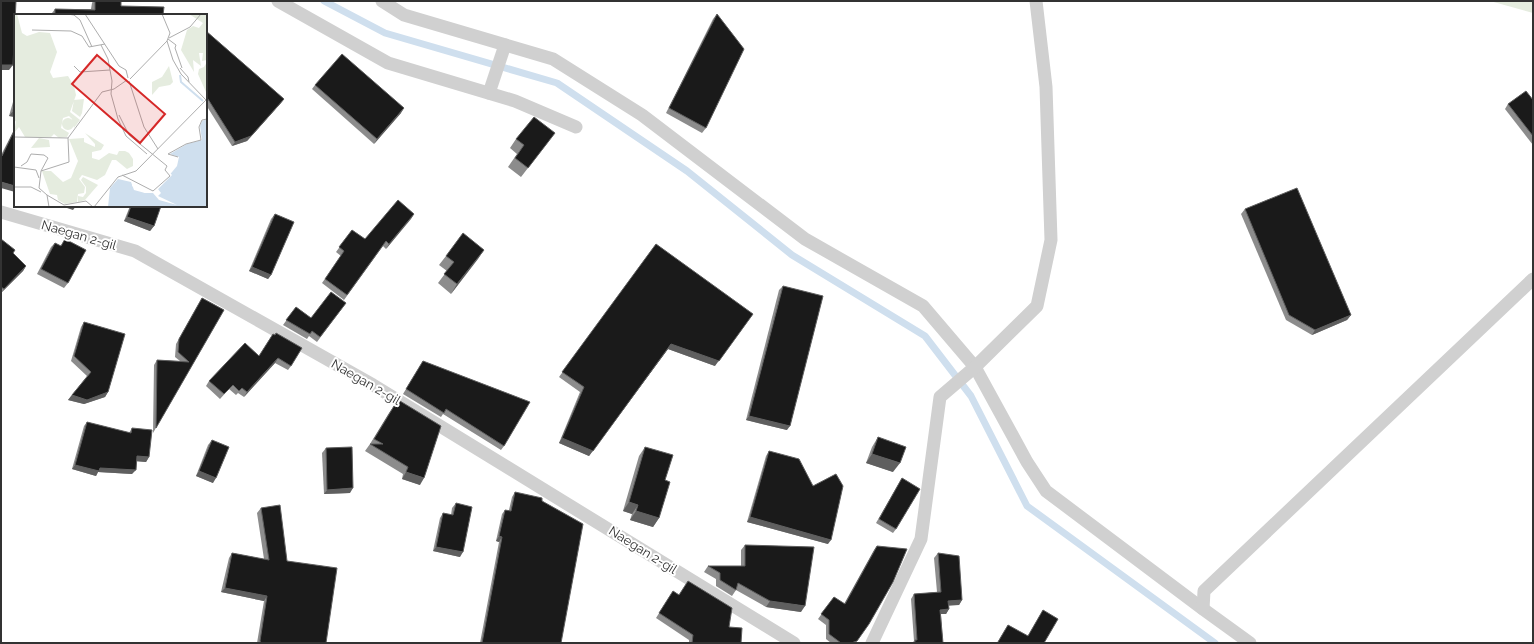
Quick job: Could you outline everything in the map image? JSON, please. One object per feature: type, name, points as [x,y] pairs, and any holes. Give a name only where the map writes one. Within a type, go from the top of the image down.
[{"type":"lane","points":[[278,1],[388,63],[515,101],[576,127]]},
{"type":"lane","points":[[382,1],[404,15],[553,59],[642,116],[805,239],[922,306],[975,367],[1027,462],[1046,491],[1250,643]]},
{"type":"lane","points":[[872,643],[921,539],[940,397],[975,367],[1036,306],[1051,240],[1046,87],[1036,1]]},
{"type":"lane","points":[[489,93],[505,45]]},
{"type":"lane","name":"Naegan 2-gil","points":[[1,212],[135,251],[373,385],[794,643]]},
{"type":"lane","points":[[1203,609],[1204,591],[1533,279]]},
{"type":"shaded area","points":[[1490,1],[1533,1],[1533,13]]},
{"type":"building","points":[[1,1],[16,1],[15,14],[14,14],[13,65],[1,65]]},
{"type":"building","points":[[95,1],[121,1],[121,6],[164,7],[163,14],[55,14],[55,9],[95,10]]},
{"type":"building","points":[[717,14],[744,49],[706,128],[669,108]]},
{"type":"building","points":[[207,32],[284,99],[251,136],[235,142],[207,98]]},
{"type":"building","points":[[342,54],[404,108],[377,139],[315,85]]},
{"type":"building","points":[[1526,91],[1533,100],[1533,136],[1508,104]]},
{"type":"building","points":[[534,117],[555,133],[528,168],[515,158],[524,145],[516,139]]},
{"type":"building","points":[[14,131],[14,186],[1,182],[1,155],[2,156]]},
{"type":"building","points":[[1297,188],[1351,315],[1315,330],[1289,315],[1245,209]]},
{"type":"building","points":[[398,200],[414,214],[389,244],[386,241],[347,295],[325,279],[344,251],[339,247],[352,230],[365,239]]},
{"type":"building","points":[[131,207],[161,207],[154,226],[127,217]]},
{"type":"building","points":[[275,214],[294,222],[271,275],[252,267]]},
{"type":"building","points":[[463,233],[484,250],[457,284],[444,274],[454,262],[446,256]]},
{"type":"building","points":[[1,239],[15,250],[13,253],[26,266],[4,289],[1,287]]},
{"type":"building","points":[[65,239],[86,250],[68,283],[41,269],[55,243],[61,246]]},
{"type":"building","points":[[656,244],[753,314],[719,361],[671,344],[593,451],[562,438],[584,387],[562,372]]},
{"type":"building","points":[[783,286],[823,296],[790,426],[749,416]]},
{"type":"building","points":[[331,292],[346,303],[320,337],[312,331],[310,334],[286,320],[296,307],[311,318]]},
{"type":"building","points":[[202,298],[224,310],[156,428],[157,360],[189,362],[178,352],[179,339]]},
{"type":"building","points":[[84,322],[125,334],[108,392],[87,400],[72,395],[91,372],[74,356]]},
{"type":"building","points":[[276,333],[302,348],[291,366],[278,358],[247,392],[242,388],[239,391],[233,385],[224,394],[209,381],[245,343],[259,356],[273,334],[275,335]]},
{"type":"building","points":[[423,361],[530,402],[504,446],[446,409],[444,413],[406,389]]},
{"type":"building","points":[[400,401],[441,426],[424,478],[406,472],[408,467],[370,444],[383,444],[374,439],[394,406],[396,407]]},
{"type":"building","points":[[87,422],[131,433],[132,428],[152,430],[149,457],[137,456],[136,470],[100,468],[99,471],[75,465]]},
{"type":"building","points":[[878,437],[906,447],[900,463],[872,454]]},
{"type":"building","points":[[212,440],[229,447],[216,478],[199,471]]},
{"type":"building","points":[[352,447],[353,488],[327,490],[326,448]]},
{"type":"building","points":[[645,447],[673,455],[665,480],[670,482],[659,518],[636,511],[638,505],[629,502]]},
{"type":"building","points":[[769,451],[799,459],[813,486],[836,474],[843,486],[831,540],[750,517]]},
{"type":"building","points":[[902,478],[920,489],[896,529],[879,519]]},
{"type":"building","points":[[515,492],[542,498],[542,501],[583,524],[561,643],[482,643],[502,537],[499,536],[505,510],[511,511]]},
{"type":"building","points":[[456,503],[472,507],[463,552],[436,547],[443,513],[453,515]]},
{"type":"building","points":[[280,505],[287,561],[337,568],[326,643],[261,643],[260,641],[267,596],[225,588],[232,553],[269,560],[261,508]]},
{"type":"building","points":[[745,545],[814,547],[805,606],[770,601],[738,583],[736,590],[720,580],[720,573],[708,566],[745,566]]},
{"type":"building","points":[[877,546],[907,549],[893,582],[869,624],[857,641],[851,643],[841,643],[829,634],[829,620],[821,614],[834,597],[845,604]]},
{"type":"building","points":[[938,553],[959,556],[962,600],[948,601],[949,609],[940,610],[943,643],[915,643],[915,640],[917,640],[914,594],[941,592]]},
{"type":"building","points":[[688,581],[732,608],[729,627],[742,628],[741,643],[692,643],[693,635],[659,613],[673,591],[679,595]]},
{"type":"building","points":[[1043,610],[1058,619],[1044,643],[998,642],[1008,625],[1028,636]]},
{"type":"waterway","points":[[324,1],[385,33],[557,83],[687,171],[792,255],[925,336],[971,396],[1027,506],[1215,643]]}]
